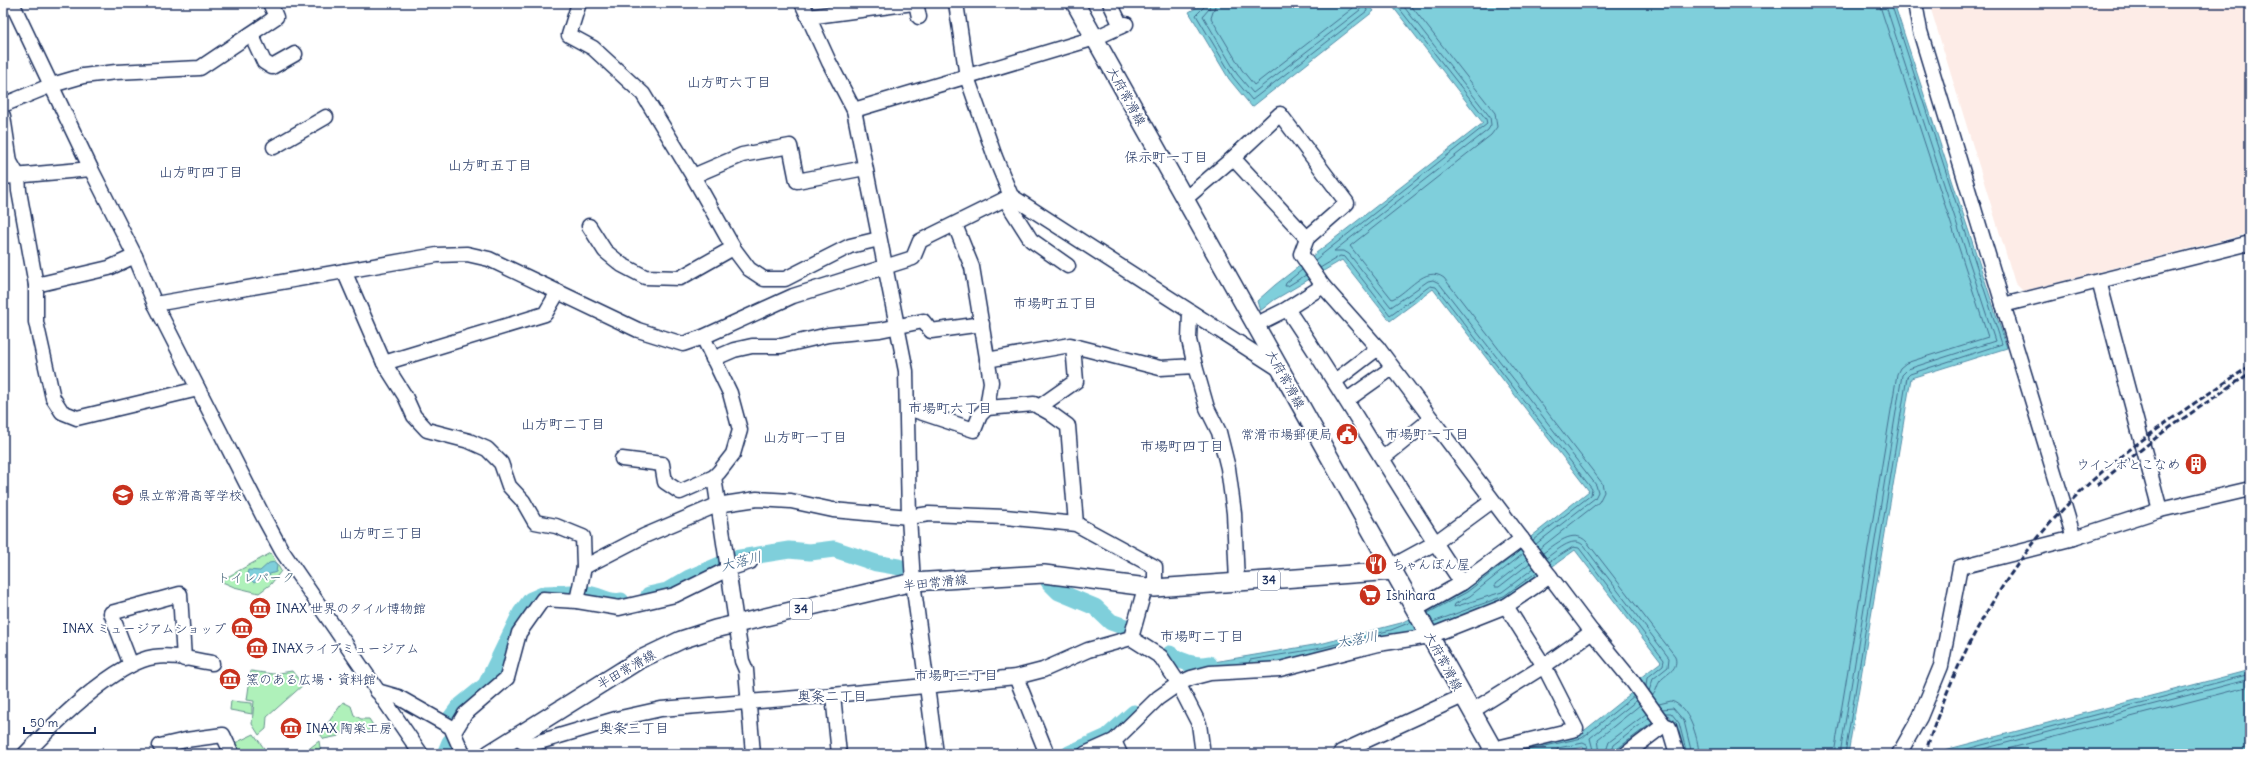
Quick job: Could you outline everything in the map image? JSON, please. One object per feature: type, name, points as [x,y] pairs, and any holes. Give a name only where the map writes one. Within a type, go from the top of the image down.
[{"type":"main road","name":"大府常滑線","points":[[1075,3],[1429,633],[1472,711],[1492,752]]},
{"type":"main road","name":"半田常滑線","points":[[489,754],[639,660],[681,640],[736,624],[913,582],[1044,574],[1150,588],[1237,583],[1393,569]]},
{"type":"street","points":[[12,3],[91,169],[135,256],[155,304],[282,551],[421,754]]},
{"type":"street","points":[[3,105],[52,85],[83,76],[116,72],[200,68],[276,17],[270,3]]},
{"type":"street","points":[[579,3],[570,35],[593,48],[643,94],[693,176],[733,248],[748,269],[764,279],[785,278],[850,246],[879,239]]},
{"type":"street","points":[[802,3],[829,62],[854,110],[906,371],[908,408],[909,517],[913,582],[936,754]]},
{"type":"street","points":[[808,17],[914,3],[919,17]]},
{"type":"street","points":[[956,3],[967,77],[1008,198],[1031,240],[1068,266]]},
{"type":"street","points":[[854,110],[1095,38],[1124,25],[1110,3]]},
{"type":"street","points":[[1915,3],[1920,31],[2074,538]]},
{"type":"street","points":[[251,34],[264,62],[272,67],[295,54]]},
{"type":"street","points":[[1185,199],[1233,158],[1280,114],[1347,203],[1307,238],[1301,254],[1323,286],[1378,348],[1592,632],[1633,682],[1664,725],[1669,727],[1677,754]]},
{"type":"street","points":[[3,116],[10,162],[18,176],[19,191],[36,285],[36,322],[53,398],[62,412],[77,418],[198,389]]},
{"type":"street","points":[[274,147],[326,117]]},
{"type":"street","points":[[693,176],[742,155],[790,146],[797,181],[865,168]]},
{"type":"street","points":[[1233,158],[1307,238]]},
{"type":"street","points":[[3,177],[91,169]]},
{"type":"street","points":[[155,304],[437,255],[467,254],[490,259],[595,310],[662,339],[683,344],[703,337],[793,296],[913,258],[920,241],[1008,198]]},
{"type":"street","points":[[1008,198],[1281,370]]},
{"type":"street","points":[[908,408],[974,430],[980,415],[987,408],[990,382],[982,324],[972,267],[955,224]]},
{"type":"street","points":[[589,226],[605,251],[622,265],[645,277],[680,278],[733,248]]},
{"type":"street","points":[[2003,305],[2250,243]]},
{"type":"street","points":[[36,285],[109,268],[135,256]]},
{"type":"street","points":[[344,271],[384,363],[405,396],[414,416],[427,430],[469,441],[487,449],[501,463],[509,486],[523,501],[535,522],[556,526],[583,537],[584,567],[577,601]]},
{"type":"street","points":[[785,278],[793,296]]},
{"type":"street","points":[[2099,281],[2160,510]]},
{"type":"street","points":[[1255,324],[1287,309],[1323,286]]},
{"type":"street","points":[[384,363],[545,314],[558,292]]},
{"type":"street","points":[[1287,309],[1335,381],[1435,543],[1462,583]]},
{"type":"street","points":[[1190,312],[1189,340],[1195,366],[1206,408],[1219,432],[1228,468],[1234,513],[1237,583]]},
{"type":"street","points":[[713,359],[734,350],[752,346],[781,346],[828,335],[923,321],[931,331],[982,324]]},
{"type":"street","points":[[622,459],[662,464],[666,482],[680,492],[714,477],[733,454],[740,430],[730,393],[703,337]]},
{"type":"street","points":[[987,360],[1073,346],[1160,368],[1195,366]]},
{"type":"street","points":[[1039,407],[1076,381],[1073,346]]},
{"type":"street","points":[[1335,381],[1378,348]]},
{"type":"street","points":[[1347,400],[1392,368]]},
{"type":"street","points":[[987,408],[1034,404],[1068,426],[1076,524]]},
{"type":"street","points":[[1383,458],[1431,419]]},
{"type":"street","points":[[714,477],[742,661],[746,670],[753,754]]},
{"type":"street","points":[[1899,754],[1920,717],[1941,666],[1960,567],[2074,538],[2160,510],[2250,489]]},
{"type":"street","points":[[584,567],[644,536],[718,505],[757,499],[791,501],[833,510],[909,517],[929,514],[1004,517],[1076,524],[1154,567],[1150,588],[1131,638]]},
{"type":"street","points":[[1393,569],[1435,543],[1492,501]]},
{"type":"street","points":[[1417,612],[1462,583],[1522,539]]},
{"type":"street","points":[[454,732],[465,714],[507,678],[520,633],[543,599],[577,601],[619,608],[676,595],[728,564],[750,562]]},
{"type":"street","points":[[1085,754],[1114,741],[1176,680],[1210,673],[1280,669],[1378,644],[1429,633],[1506,606],[1550,576]]},
{"type":"street","points":[[131,665],[111,613],[180,594],[184,659]]},
{"type":"street","points":[[1492,752],[1576,729],[1544,666],[1506,606]]},
{"type":"street","points":[[1472,711],[1544,666],[1592,632]]},
{"type":"street","points":[[516,738],[530,745],[616,719],[661,709],[833,695],[1016,677],[1043,670],[1088,650],[1131,638],[1162,657],[1199,724],[1203,754]]},
{"type":"street","points":[[25,754],[67,713],[118,671],[157,656],[212,663]]},
{"type":"street","points":[[1016,677],[1047,754]]},
{"type":"street","points":[[377,690],[398,697],[428,712],[451,727],[464,754]]},
{"type":"street","points":[[833,695],[839,754]]},
{"type":"street","points":[[1342,754],[1341,752],[1463,696]]},
{"type":"street","points":[[1626,754],[1664,725]]},
{"type":"street","points":[[160,746],[186,740],[223,735],[232,754]]},
{"type":"street","points":[[516,738],[524,754]]},
{"type":"street","points":[[1114,741],[1120,754]]},
{"type":"shaded area","points":[[1929,3],[2250,3],[2250,233],[2023,291],[2015,283]]},
{"type":"green space","name":"トイレパーク","points":[[271,553],[281,571],[271,584],[259,593],[234,587],[220,581]]},
{"type":"green space","points":[[251,671],[273,674],[292,671],[303,685],[267,717],[266,729],[259,735],[252,724],[254,701],[247,700]]},
{"type":"green space","points":[[231,701],[252,703],[252,714],[230,710]]},
{"type":"green space","points":[[343,702],[351,706],[354,715],[361,719],[369,719],[375,728],[365,732],[352,723],[339,736],[324,739],[320,734]]},
{"type":"green space","points":[[254,734],[268,754],[238,754],[233,744]]},
{"type":"green space","points":[[319,741],[321,754],[302,754]]},
{"type":"water","points":[[1204,3],[1368,3],[1374,11],[1252,107],[1229,79],[1189,12]]},
{"type":"water","points":[[1390,3],[1894,3],[2007,348],[1911,378],[1848,754],[1684,754],[1675,724],[1668,715],[1618,754],[1586,754],[1583,747],[1551,754],[1505,754],[1504,751],[1580,734],[1644,683],[1640,678],[1661,662],[1575,550],[1506,600],[1439,624],[1417,634],[1279,666],[1183,676],[1192,667],[1188,662],[1202,664],[1320,644],[1401,623],[1465,589],[1589,491],[1433,289],[1390,321],[1342,260],[1274,300],[1260,311],[1257,301],[1275,285],[1483,123]]},
{"type":"water","points":[[275,562],[277,566],[276,572],[267,575],[254,583],[247,575],[248,570],[260,571],[269,563]]},
{"type":"water","points":[[2250,670],[2250,754],[1944,754],[1945,750]]},
{"type":"waterway","name":"大落川","points":[[649,595],[667,591],[689,578],[734,559],[789,550],[810,552],[834,549],[876,563],[899,567]]},
{"type":"waterway","name":"大落川","points":[[1049,582],[1059,592],[1095,607],[1111,622],[1128,628]]},
{"type":"waterway","name":"大落川","points":[[453,724],[450,719],[459,707],[486,685],[521,613],[531,600],[545,594],[572,593]]},
{"type":"waterway","name":"大落川","points":[[587,594],[616,602],[621,601]]},
{"type":"waterway","name":"大落川","points":[[1170,654],[1189,663],[1199,665],[1209,664]]},
{"type":"waterway","points":[[1069,754],[1107,737],[1134,713]]},
{"type":"waterway","name":"大落川","points":[[445,754],[450,742]]},
{"type":"railway","points":[[1925,754],[1939,712],[1956,671],[1976,632],[1998,594],[2050,523],[2081,491],[2130,449],[2181,412],[2250,366]]},
{"type":"railway","points":[[2097,485],[2162,433],[2250,373]]},
{"type":"place","name":"常滑市場郵便局","points":[[1347,434]]},
{"type":"place","name":"ウインボとこなめ","points":[[2196,464]]},
{"type":"place","name":"県立常滑高等学校","points":[[123,495]]},
{"type":"place","name":"ちゃんぽん屋","points":[[1376,564]]},
{"type":"place","name":"Ishihara","points":[[1370,595]]},
{"type":"place","name":"INAX 世界のタイル博物館","points":[[260,608]]},
{"type":"place","name":"INAX ミュージアムショップ","points":[[242,628]]},
{"type":"place","name":"INAXライブミュージアム","points":[[257,648]]},
{"type":"place","name":"窯のある広場・資料館","points":[[230,679]]},
{"type":"place","name":"INAX 陶楽工房","points":[[291,728]]},
{"type":"district","name":"山方町六丁目","points":[[729,82]]},
{"type":"district","name":"保示町一丁目","points":[[1166,157]]},
{"type":"district","name":"山方町五丁目","points":[[490,165]]},
{"type":"district","name":"山方町四丁目","points":[[201,172]]},
{"type":"district","name":"市場町五丁目","points":[[1055,303]]},
{"type":"district","name":"市場町六丁目","points":[[950,408]]},
{"type":"district","name":"山方町二丁目","points":[[563,424]]},
{"type":"district","name":"市場町一丁目","points":[[1427,434]]},
{"type":"district","name":"山方町一丁目","points":[[805,437]]},
{"type":"district","name":"市場町四丁目","points":[[1182,446]]},
{"type":"district","name":"山方町三丁目","points":[[381,533]]},
{"type":"district","name":"市場町二丁目","points":[[1202,636]]},
{"type":"district","name":"市場町三丁目","points":[[956,675]]},
{"type":"district","name":"奥条二丁目","points":[[832,696]]},
{"type":"district","name":"奥条三丁目","points":[[634,728]]}]
